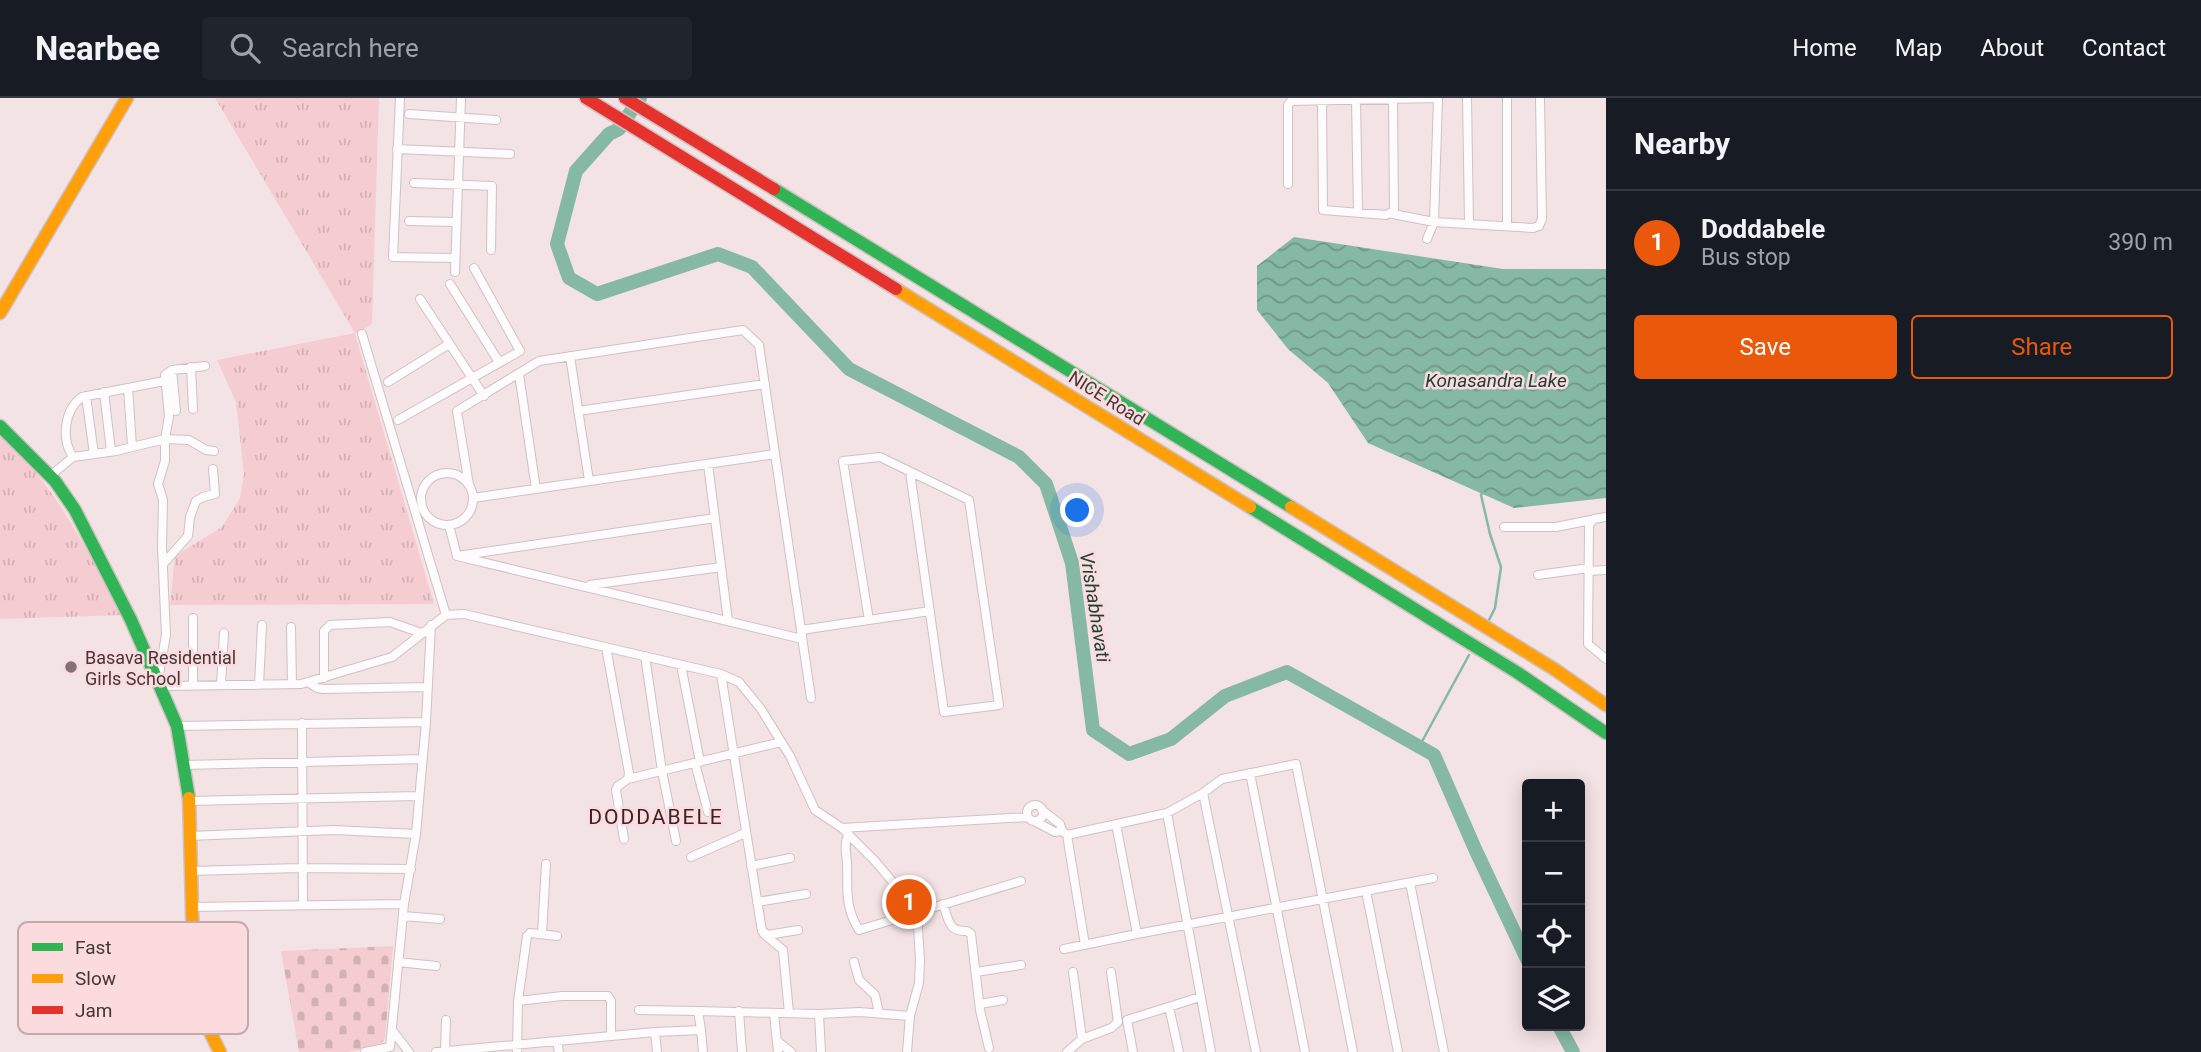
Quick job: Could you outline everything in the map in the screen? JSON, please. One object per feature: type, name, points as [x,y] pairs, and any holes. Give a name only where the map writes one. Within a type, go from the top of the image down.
[{"type":"main road","points":[[0,313],[127,98]]},
{"type":"main road","name":"NICE Road","points":[[625,98],[1554,669],[1606,705]]},
{"type":"main road","name":"NICE Road","points":[[588,99],[1494,658],[1606,733]]},
{"type":"main road","points":[[0,426],[50,476],[75,509],[131,620],[177,726],[189,801],[192,922]]},
{"type":"main road","points":[[211,1034],[220,1052]]},
{"type":"street","points":[[400,98],[393,257],[455,258]]},
{"type":"street","points":[[455,272],[457,152],[461,98]]},
{"type":"street","points":[[1288,184],[1289,103],[1293,100],[1438,98],[1434,222],[1427,240]]},
{"type":"street","points":[[1467,98],[1469,223]]},
{"type":"street","points":[[1507,98],[1507,226]]},
{"type":"street","points":[[1322,100],[1323,210],[1393,214],[1434,222],[1533,228],[1539,226],[1542,219],[1540,98]]},
{"type":"street","points":[[1393,99],[1393,214]]},
{"type":"street","points":[[1356,100],[1358,212]]},
{"type":"street","points":[[410,114],[496,120]]},
{"type":"street","points":[[397,149],[510,154]]},
{"type":"street","points":[[414,183],[492,186],[491,250]]},
{"type":"street","points":[[409,221],[455,222]]},
{"type":"street","points":[[398,420],[520,351],[474,268]]},
{"type":"street","points":[[450,284],[499,362]]},
{"type":"street","points":[[420,299],[484,396]]},
{"type":"street","points":[[469,485],[461,477],[445,473],[435,476],[425,486],[422,505],[433,520],[449,525],[460,522],[468,515],[473,498],[457,411],[539,361],[743,330],[759,345],[811,698]]},
{"type":"street","points":[[362,334],[446,615]]},
{"type":"street","points":[[387,383],[449,344]]},
{"type":"street","points":[[570,356],[589,481]]},
{"type":"street","points":[[205,366],[172,370],[166,373],[164,381],[169,416],[165,461],[158,484],[163,500],[166,635],[159,683],[259,685],[292,684],[324,678],[392,657],[446,615],[464,614],[721,674],[739,682],[761,709],[781,742],[815,810],[845,831],[875,861],[917,911],[919,983],[910,1016],[907,1052]]},
{"type":"street","points":[[191,367],[193,409]]},
{"type":"street","points":[[172,370],[176,411]]},
{"type":"street","points":[[519,374],[536,489]]},
{"type":"street","points":[[73,457],[70,453],[66,421],[78,400],[104,392],[164,381]]},
{"type":"street","points":[[579,411],[765,384]]},
{"type":"street","points":[[128,388],[132,446]]},
{"type":"street","points":[[104,392],[111,451]]},
{"type":"street","points":[[86,396],[94,454]]},
{"type":"street","points":[[50,476],[73,457],[165,439],[189,440],[206,450],[214,451]]},
{"type":"street","points":[[473,498],[775,454]]},
{"type":"street","points":[[869,620],[844,461],[880,457],[969,500],[999,705],[944,712],[910,472]]},
{"type":"street","points":[[708,464],[729,621]]},
{"type":"street","points":[[163,564],[188,536],[190,517],[197,502],[203,496],[215,494],[213,468]]},
{"type":"street","points":[[408,485],[425,486]]},
{"type":"street","points":[[1504,527],[1556,527],[1606,517]]},
{"type":"street","points":[[457,556],[715,518]]},
{"type":"street","points":[[419,526],[433,520]]},
{"type":"street","points":[[1591,520],[1588,644],[1606,659]]},
{"type":"street","points":[[449,525],[457,556]]},
{"type":"street","points":[[457,556],[729,621],[802,634],[930,611]]},
{"type":"street","points":[[584,586],[721,567]]},
{"type":"street","points":[[1538,575],[1606,570]]},
{"type":"street","points":[[193,618],[193,685]]},
{"type":"street","points":[[324,678],[324,631],[330,625],[390,622],[421,633]]},
{"type":"street","points":[[259,685],[262,625]]},
{"type":"street","points":[[365,1052],[390,1047],[404,904],[416,834],[431,625]]},
{"type":"street","points":[[291,627],[292,684]]},
{"type":"street","points":[[221,685],[224,633]]},
{"type":"street","points":[[606,647],[628,779]]},
{"type":"street","points":[[645,656],[662,771],[676,841]]},
{"type":"street","points":[[681,665],[708,812]]},
{"type":"street","points":[[721,674],[762,931],[783,950],[789,1013]]},
{"type":"street","points":[[308,681],[317,688],[324,689],[428,687]]},
{"type":"street","points":[[177,726],[426,722]]},
{"type":"street","points":[[302,723],[303,905]]},
{"type":"street","points":[[624,839],[616,790],[628,779],[781,742]]},
{"type":"street","points":[[185,765],[423,759]]},
{"type":"street","points":[[1085,945],[1065,833],[1060,824],[1039,807],[1032,806],[1027,812],[1031,819],[1055,832],[1065,833],[1167,813],[1222,779],[1296,764],[1353,1052]]},
{"type":"street","points":[[1250,773],[1305,1052]]},
{"type":"street","points":[[1203,793],[1256,1052]]},
{"type":"street","points":[[189,801],[418,796]]},
{"type":"street","points":[[845,831],[1041,818],[1042,810]]},
{"type":"street","points":[[1167,813],[1210,1052]]},
{"type":"street","points":[[1116,824],[1137,934]]},
{"type":"street","points":[[190,836],[334,830],[416,834]]},
{"type":"street","points":[[845,831],[845,890],[859,930],[1021,881]]},
{"type":"street","points":[[691,857],[745,833]]},
{"type":"street","points":[[751,866],[790,858]]},
{"type":"street","points":[[542,934],[546,864]]},
{"type":"street","points":[[191,872],[303,868],[411,869]]},
{"type":"street","points":[[1064,949],[1433,878]]},
{"type":"street","points":[[1410,883],[1444,1052]]},
{"type":"street","points":[[1366,891],[1398,1052]]},
{"type":"street","points":[[757,902],[806,894]]},
{"type":"street","points":[[191,907],[404,904]]},
{"type":"street","points":[[943,904],[953,929],[971,934],[989,1048]]},
{"type":"street","points":[[403,916],[440,919]]},
{"type":"street","points":[[764,934],[798,930]]},
{"type":"street","points":[[517,1048],[518,1001],[527,936],[530,933],[556,936]]},
{"type":"street","points":[[398,962],[436,965]]},
{"type":"street","points":[[854,962],[859,980],[875,995],[879,1013]]},
{"type":"street","points":[[975,972],[1021,965]]},
{"type":"street","points":[[1067,1052],[1077,1049],[1082,1039],[1073,972]]},
{"type":"street","points":[[1082,1039],[1111,1028],[1118,1022],[1111,972]]},
{"type":"street","points":[[518,1001],[604,995],[611,1002],[611,1036]]},
{"type":"street","points":[[1133,1052],[1127,1020],[1200,997]]},
{"type":"street","points":[[980,1004],[1003,1000]]},
{"type":"street","points":[[1169,1007],[1179,1052]]},
{"type":"street","points":[[639,1010],[774,1014],[879,1013],[910,1016]]},
{"type":"street","points":[[698,1011],[703,1052]]},
{"type":"street","points":[[739,1012],[741,1052]]},
{"type":"street","points":[[774,1014],[778,1052]]},
{"type":"street","points":[[819,1014],[821,1052]]},
{"type":"street","points":[[445,1051],[446,1020]]},
{"type":"street","points":[[391,1030],[409,1052]]},
{"type":"street","points":[[436,1052],[517,1048],[557,1041],[701,1030]]},
{"type":"street","points":[[655,1032],[657,1052]]},
{"type":"street","points":[[557,1041],[559,1052]]},
{"type":"street","points":[[777,1041],[791,1052]]},
{"type":"green space","points":[[215,98],[379,98],[372,324],[355,334],[434,604],[170,605],[175,556],[222,527],[240,498],[244,474],[236,402],[217,360],[355,333]]},
{"type":"green space","points":[[0,436],[20,454],[54,497],[123,615],[0,619]]},
{"type":"green space","points":[[393,946],[385,1038],[380,1046],[348,1052],[299,1052],[281,951]]},
{"type":"water","name":"Konasandra Lake","points":[[1294,237],[1503,269],[1606,269],[1606,498],[1514,508],[1368,443],[1328,383],[1288,349],[1257,310],[1257,266]]},
{"type":"waterway","name":"Vrishabhavati","points":[[640,98],[619,129],[609,134],[576,171],[557,244],[569,278],[597,294],[718,254],[752,267],[849,369],[1019,457],[1046,484],[1072,563],[1093,730],[1129,754],[1171,739],[1225,696],[1287,672],[1434,755],[1522,948]]},
{"type":"waterway","points":[[1483,492],[1481,495],[1490,534],[1501,567],[1495,608],[1489,620]]},
{"type":"waterway","points":[[1419,747],[1469,655]]},
{"type":"waterway","name":"Vrishabhavati","points":[[1562,1031],[1573,1052]]},
{"type":"traffic: fast","points":[[774,189],[1291,507]]},
{"type":"traffic: fast","points":[[0,426],[55,481],[75,510],[131,620],[177,726],[189,798]]},
{"type":"traffic: fast","points":[[1250,507],[1518,673],[1606,733]]},
{"type":"traffic: slow","points":[[0,313],[127,98]]},
{"type":"traffic: slow","points":[[896,289],[1250,507]]},
{"type":"traffic: slow","points":[[1291,507],[1554,669],[1606,705]]},
{"type":"traffic: slow","points":[[189,798],[192,922]]},
{"type":"traffic: slow","points":[[211,1034],[220,1052]]},
{"type":"traffic: jam","points":[[586,98],[896,289]]},
{"type":"traffic: jam","points":[[625,98],[774,189]]},
{"type":"place","name":"Basava Residential Girls School","points":[[71,667]]},
{"type":"place","name":"Doddabele","points":[[909,902]]},
{"type":"district","name":"DODDABELE","points":[[656,817]]}]
